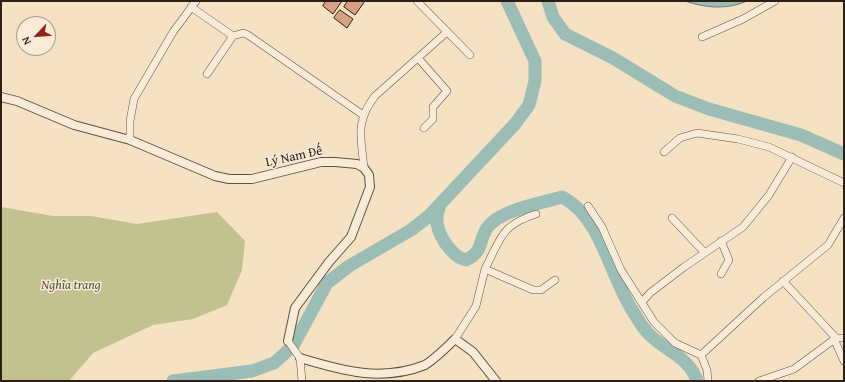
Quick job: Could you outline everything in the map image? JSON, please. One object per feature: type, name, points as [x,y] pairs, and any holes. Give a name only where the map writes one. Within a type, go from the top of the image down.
[{"type":"street","points":[[417,1],[470,55]]},
{"type":"street","points":[[702,37],[743,19],[775,1]]},
{"type":"street","points":[[130,140],[134,99],[173,32],[194,4],[233,36]]},
{"type":"street","points":[[302,381],[300,358],[288,341],[295,308],[328,262],[351,237],[370,187],[369,175],[364,168],[360,123],[366,106],[375,96],[447,32]]},
{"type":"street","points":[[207,74],[233,36],[243,33],[363,115]]},
{"type":"street","points":[[418,58],[446,90],[433,107],[433,119],[424,128]]},
{"type":"street","name":"Lý Nam Đế","points":[[1,97],[17,101],[74,125],[130,140],[216,176],[229,179],[252,179],[321,162],[349,162],[364,168]]},
{"type":"street","points":[[664,152],[680,138],[697,133],[769,147],[844,183]]},
{"type":"street","points":[[642,302],[650,293],[704,252],[743,227],[769,195],[792,158]]},
{"type":"street","points":[[588,206],[602,227],[621,270],[654,322],[675,343],[702,355],[707,370],[708,381]]},
{"type":"street","points":[[300,358],[359,377],[384,379],[405,374],[425,365],[455,339],[476,306],[485,268],[503,234],[510,225],[520,219],[536,214]]},
{"type":"street","points":[[672,218],[704,252]]},
{"type":"street","points":[[702,355],[783,281],[828,245],[844,218]]},
{"type":"street","points":[[721,241],[729,260],[721,274]]},
{"type":"street","points":[[485,268],[533,290],[541,290],[555,280]]},
{"type":"street","points":[[783,281],[835,338],[844,361]]},
{"type":"street","points":[[759,381],[794,369],[835,338],[844,338]]},
{"type":"street","points":[[455,339],[473,352],[496,381]]},
{"type":"green space","name":"Nghĩa trang","points":[[1,207],[53,216],[91,216],[137,224],[217,212],[245,241],[242,270],[227,305],[193,319],[153,325],[93,353],[69,381],[1,381]]},
{"type":"water","points":[[685,1],[747,1],[732,6],[716,7]]},
{"type":"building","points":[[326,1],[342,1],[333,14],[323,6]]},
{"type":"building","points":[[348,1],[365,1],[355,15],[344,7]]},
{"type":"building","points":[[340,10],[353,19],[347,28],[334,18]]},
{"type":"waterway","points":[[173,381],[252,371],[274,363],[293,346],[327,283],[349,266],[411,230],[429,216],[515,124],[529,105],[535,81],[535,61],[507,1]]},
{"type":"waterway","points":[[548,1],[553,17],[565,34],[613,58],[675,96],[709,109],[801,135],[844,154]]},
{"type":"waterway","points":[[440,205],[437,223],[442,237],[455,254],[466,260],[472,257],[478,250],[487,228],[501,216],[522,208],[562,197],[576,206],[596,233],[618,283],[642,326],[654,339],[676,354],[694,373],[697,381]]}]
